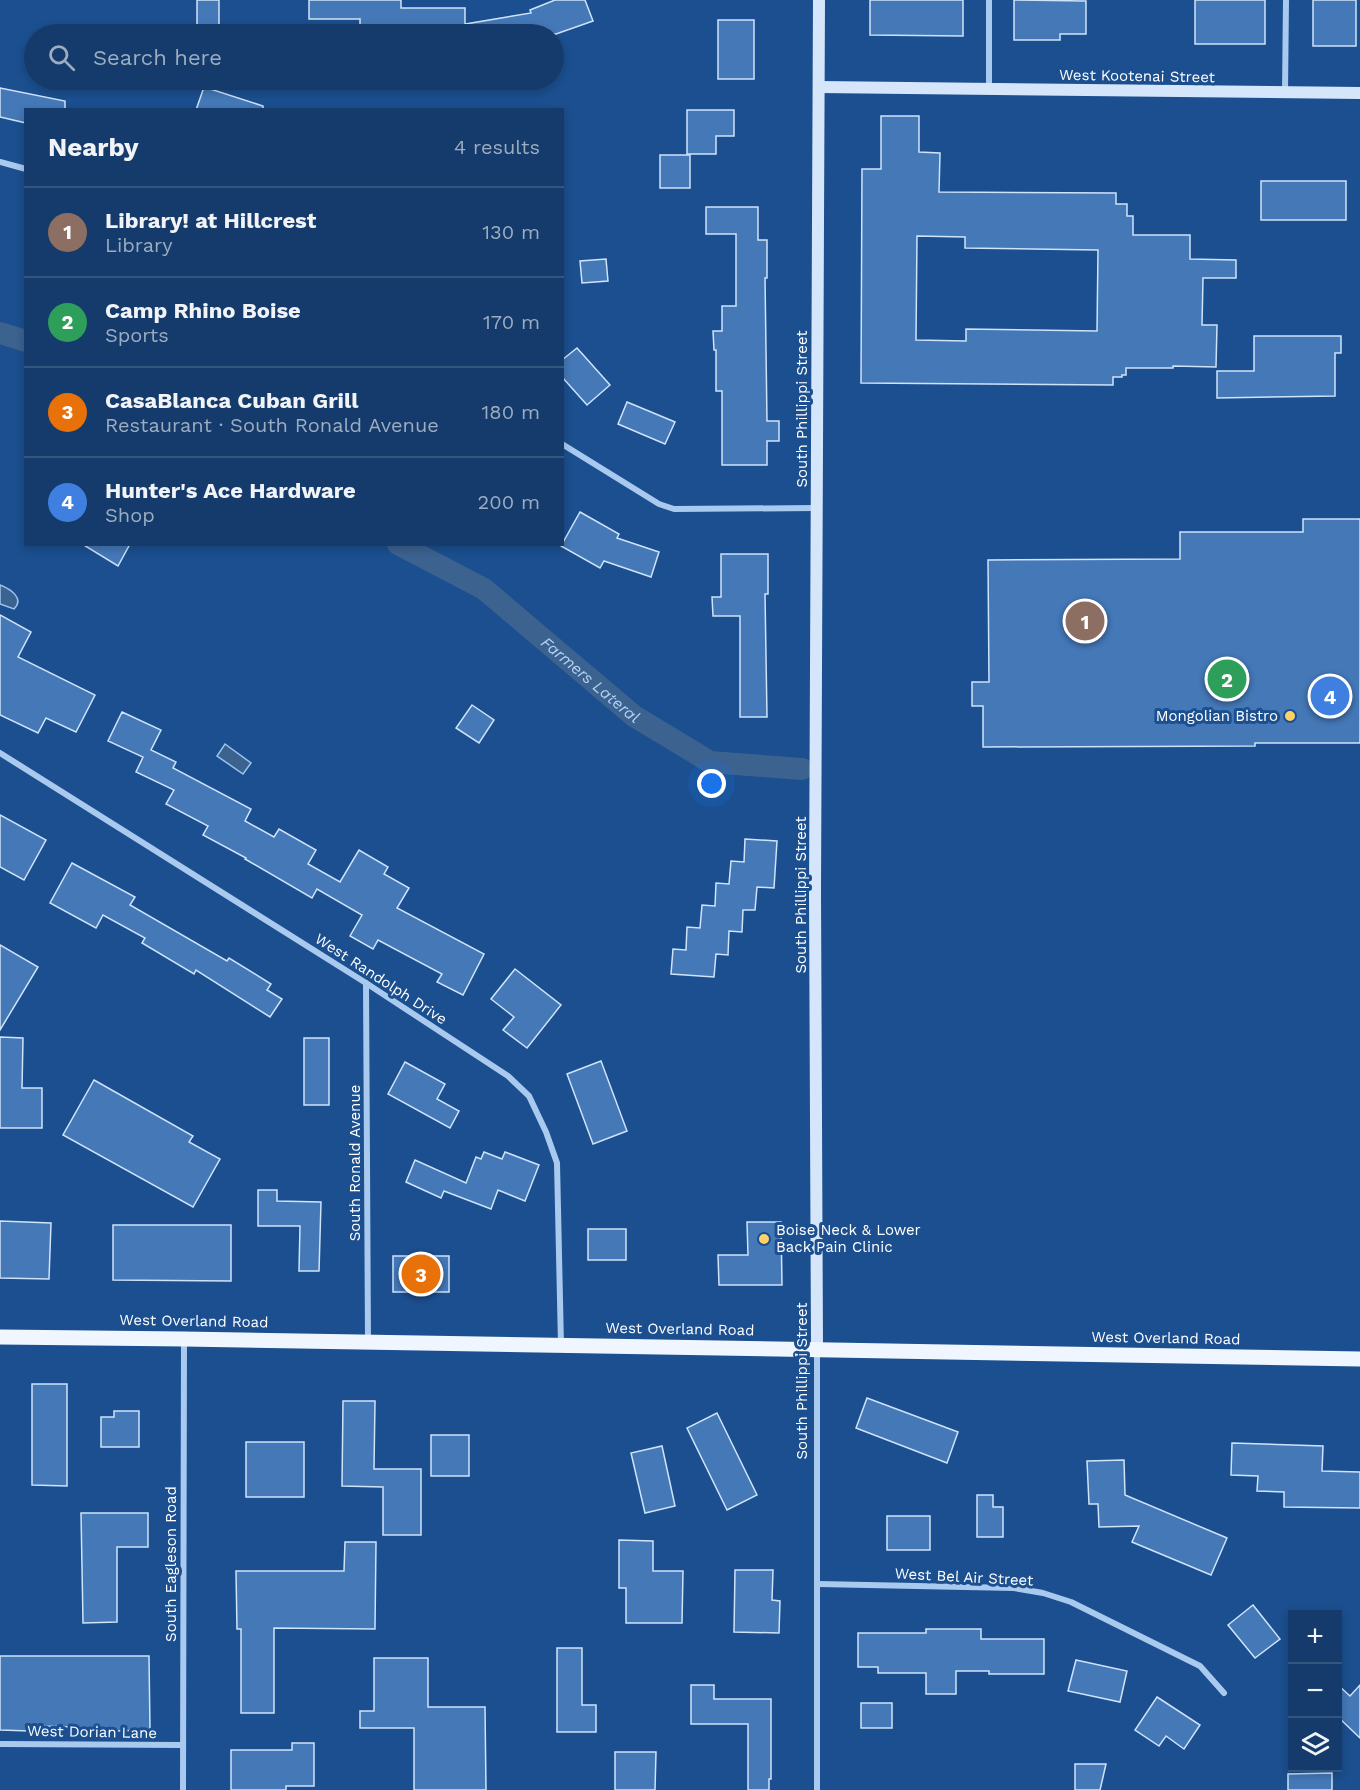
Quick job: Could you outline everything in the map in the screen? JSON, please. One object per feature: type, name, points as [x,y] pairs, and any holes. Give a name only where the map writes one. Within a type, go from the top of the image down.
[{"type":"main road","name":"West Overland Road","points":[[0,1337],[1360,1359]]},
{"type":"street","name":"South Phillippi Street","points":[[817,1790],[818,1349],[815,915],[819,0]]},
{"type":"street","points":[[989,0],[989,89]]},
{"type":"street","points":[[1285,93],[1286,0]]},
{"type":"street","name":"West Kootenai Street","points":[[819,87],[1360,93]]},
{"type":"street","points":[[0,162],[24,168]]},
{"type":"street","points":[[564,445],[659,504],[674,509],[817,508]]},
{"type":"street","name":"West Randolph Drive","points":[[0,753],[366,983],[508,1076],[529,1096],[546,1132],[557,1163],[561,1345]]},
{"type":"street","name":"South Ronald Avenue","points":[[366,983],[368,1342]]},
{"type":"street","name":"South Eagleson Road","points":[[183,1790],[184,1339]]},
{"type":"street","name":"West Bel Air Street","points":[[818,1584],[1014,1588],[1043,1593],[1071,1602],[1200,1666],[1224,1693]]},
{"type":"street","name":"West Dorian Lane","points":[[0,1744],[183,1745]]},
{"type":"water","points":[[0,585],[15,594],[18,601],[14,609],[0,604]]},
{"type":"water","points":[[225,744],[251,763],[243,774],[217,756]]},
{"type":"building","points":[[197,0],[219,0],[219,24],[197,24]]},
{"type":"building","points":[[309,0],[401,0],[401,8],[465,8],[465,24],[360,24],[360,19],[309,19]]},
{"type":"building","points":[[555,0],[585,0],[593,21],[564,31],[564,24],[465,24],[531,13],[530,10]]},
{"type":"building","points":[[870,0],[963,0],[963,36],[870,35]]},
{"type":"building","points":[[1014,0],[1086,1],[1086,34],[1060,34],[1060,40],[1014,40]]},
{"type":"building","points":[[1195,0],[1265,0],[1265,44],[1195,44]]},
{"type":"building","points":[[1313,0],[1356,0],[1356,46],[1313,46]]},
{"type":"building","points":[[718,20],[754,20],[754,79],[718,79]]},
{"type":"building","points":[[0,88],[65,101],[65,108],[24,108],[24,123],[0,117]]},
{"type":"building","points":[[203,90],[213,90],[263,106],[263,108],[197,108]]},
{"type":"building","points":[[687,110],[734,110],[734,136],[716,136],[716,154],[687,154]]},
{"type":"building","points":[[881,116],[919,116],[919,152],[940,153],[939,192],[1116,193],[1116,204],[1127,204],[1127,216],[1133,216],[1133,235],[1190,235],[1190,259],[1236,260],[1236,278],[1203,278],[1202,325],[1217,325],[1216,367],[1126,368],[1126,375],[1113,377],[1113,385],[861,383],[862,169],[881,169]],"holes":[[[917,236],[965,237],[965,248],[1098,250],[1097,331],[966,329],[966,341],[916,340]]]},
{"type":"building","points":[[660,155],[690,155],[690,188],[660,188]]},
{"type":"building","points":[[1261,181],[1346,181],[1346,220],[1261,220]]},
{"type":"building","points":[[706,207],[758,207],[758,240],[767,240],[767,278],[765,278],[767,421],[779,421],[779,441],[767,441],[767,465],[722,465],[722,391],[716,391],[716,350],[714,350],[713,331],[722,331],[722,306],[736,306],[736,234],[706,234]]},
{"type":"building","points":[[606,259],[608,281],[582,283],[580,261]]},
{"type":"building","points":[[1254,336],[1341,336],[1341,353],[1335,353],[1335,396],[1217,398],[1217,371],[1254,371]]},
{"type":"building","points":[[577,348],[610,385],[587,405],[564,379],[564,358]]},
{"type":"building","points":[[627,402],[675,422],[665,444],[618,424]]},
{"type":"building","points":[[580,512],[619,534],[617,538],[659,552],[651,577],[604,561],[600,568],[561,546],[564,546],[564,541]]},
{"type":"building","points":[[1303,519],[1360,519],[1360,743],[1255,743],[1255,746],[983,747],[983,706],[972,706],[972,682],[989,682],[988,560],[1180,559],[1180,532],[1303,532]]},
{"type":"building","points":[[85,546],[129,546],[118,566]]},
{"type":"building","points":[[721,554],[768,554],[768,594],[765,594],[767,717],[740,717],[740,616],[713,616],[712,597],[721,597]]},
{"type":"building","points":[[0,615],[31,632],[18,657],[95,695],[76,732],[46,718],[38,733],[0,715]]},
{"type":"building","points":[[472,705],[494,720],[479,743],[456,728]]},
{"type":"building","points":[[122,712],[161,730],[151,750],[176,762],[173,768],[251,809],[245,821],[274,837],[279,829],[316,850],[308,864],[340,882],[359,850],[388,867],[384,874],[409,888],[397,908],[484,954],[463,995],[437,982],[442,974],[378,940],[373,949],[350,936],[362,915],[317,889],[312,898],[203,835],[208,826],[166,804],[174,790],[136,772],[143,757],[108,741]]},
{"type":"building","points":[[0,815],[46,840],[24,880],[0,867]]},
{"type":"building","points":[[745,839],[777,841],[774,888],[757,887],[755,910],[743,910],[742,932],[729,931],[728,955],[716,954],[714,977],[671,974],[673,949],[686,950],[687,927],[700,928],[702,905],[715,906],[716,883],[729,884],[731,861],[744,862]]},
{"type":"building","points":[[72,863],[135,897],[130,905],[227,961],[229,958],[271,984],[267,990],[282,999],[270,1017],[196,970],[194,974],[142,943],[145,938],[103,915],[96,928],[50,903]]},
{"type":"building","points":[[0,945],[38,967],[0,1030]]},
{"type":"building","points":[[515,969],[561,1005],[527,1048],[503,1030],[514,1017],[491,999]]},
{"type":"building","points":[[0,1037],[23,1038],[22,1088],[42,1088],[42,1128],[0,1128]]},
{"type":"building","points":[[304,1038],[329,1038],[329,1105],[304,1105]]},
{"type":"building","points":[[601,1061],[627,1131],[593,1144],[567,1074]]},
{"type":"building","points":[[405,1062],[445,1084],[437,1099],[459,1111],[450,1128],[388,1094]]},
{"type":"building","points":[[94,1080],[193,1136],[189,1142],[220,1159],[193,1207],[63,1135]]},
{"type":"building","points":[[484,1152],[502,1159],[505,1152],[539,1165],[525,1201],[498,1190],[491,1209],[444,1191],[441,1198],[406,1182],[415,1160],[466,1183],[476,1157],[481,1159]]},
{"type":"building","points":[[258,1190],[277,1190],[277,1201],[321,1202],[319,1271],[299,1271],[300,1226],[258,1226]]},
{"type":"building","points":[[0,1221],[51,1223],[49,1279],[0,1278]]},
{"type":"building","name":"Boise Neck & Lower Back Pain Clinic","points":[[747,1222],[781,1222],[782,1285],[719,1285],[718,1255],[748,1255]]},
{"type":"building","points":[[113,1225],[231,1225],[231,1281],[113,1280]]},
{"type":"building","points":[[588,1229],[626,1229],[626,1260],[588,1260]]},
{"type":"building","points":[[393,1256],[449,1256],[449,1292],[393,1292]]},
{"type":"building","points":[[32,1384],[67,1384],[67,1486],[32,1485]]},
{"type":"building","points":[[867,1398],[958,1432],[947,1463],[856,1428]]},
{"type":"building","points":[[343,1401],[375,1401],[374,1469],[421,1469],[421,1535],[383,1535],[383,1487],[342,1486]]},
{"type":"building","points":[[114,1411],[139,1411],[139,1447],[101,1447],[101,1417],[114,1417]]},
{"type":"building","points":[[717,1413],[757,1495],[727,1510],[687,1428]]},
{"type":"building","points":[[431,1435],[469,1435],[469,1476],[431,1476]]},
{"type":"building","points":[[246,1442],[304,1442],[304,1497],[246,1497]]},
{"type":"building","points":[[1232,1443],[1323,1446],[1322,1471],[1360,1472],[1360,1508],[1284,1507],[1284,1492],[1257,1491],[1258,1476],[1231,1475]]},
{"type":"building","points":[[662,1446],[675,1506],[645,1513],[631,1453]]},
{"type":"building","points":[[1124,1460],[1125,1495],[1227,1538],[1211,1575],[1132,1542],[1139,1526],[1099,1527],[1098,1504],[1089,1504],[1087,1461]]},
{"type":"building","points":[[977,1495],[993,1495],[993,1507],[1003,1507],[1003,1537],[977,1537]]},
{"type":"building","points":[[81,1513],[148,1513],[148,1547],[117,1547],[117,1622],[83,1623]]},
{"type":"building","points":[[887,1516],[930,1516],[930,1550],[887,1550]]},
{"type":"building","points":[[619,1540],[653,1541],[653,1571],[683,1571],[682,1623],[626,1623],[626,1588],[619,1588]]},
{"type":"building","points":[[345,1542],[376,1542],[375,1629],[274,1628],[274,1713],[241,1713],[241,1629],[237,1629],[236,1571],[344,1571]]},
{"type":"building","points":[[735,1570],[773,1570],[772,1600],[780,1601],[779,1633],[734,1632]]},
{"type":"building","points":[[1253,1605],[1280,1639],[1255,1658],[1228,1625]]},
{"type":"building","points":[[926,1629],[981,1629],[981,1639],[1044,1639],[1044,1674],[989,1674],[989,1671],[956,1671],[956,1694],[926,1694],[926,1673],[878,1673],[878,1667],[858,1667],[858,1633],[926,1633]]},
{"type":"building","points":[[557,1648],[582,1648],[582,1705],[596,1705],[596,1732],[557,1732]]},
{"type":"building","points":[[0,1656],[149,1656],[150,1730],[79,1732],[79,1727],[29,1726],[29,1731],[0,1730]]},
{"type":"building","points":[[374,1658],[428,1658],[428,1707],[485,1707],[486,1790],[414,1790],[414,1728],[360,1728],[360,1711],[374,1711]]},
{"type":"building","points":[[1076,1660],[1127,1671],[1120,1702],[1068,1691]]},
{"type":"building","points":[[691,1685],[714,1685],[714,1699],[771,1699],[769,1790],[748,1790],[748,1724],[691,1724]]},
{"type":"building","points":[[1360,1685],[1360,1738],[1342,1721],[1342,1689],[1350,1696]]},
{"type":"building","points":[[1157,1697],[1200,1725],[1184,1749],[1166,1736],[1159,1746],[1135,1730]]},
{"type":"building","points":[[861,1703],[892,1703],[892,1728],[861,1728]]},
{"type":"building","points":[[292,1743],[314,1743],[314,1786],[286,1786],[286,1790],[231,1790],[231,1750],[292,1750]]},
{"type":"building","points":[[615,1752],[656,1752],[655,1790],[615,1790]]},
{"type":"building","points":[[1075,1764],[1106,1764],[1100,1790],[1075,1790]]},
{"type":"building","points":[[1332,1773],[1332,1790],[1288,1790],[1288,1774]]},
{"type":"waterway","name":"Farmers Lateral","points":[[0,333],[24,340]]},
{"type":"waterway","name":"Farmers Lateral","points":[[402,546],[484,589],[634,716],[710,762],[802,769]]},
{"type":"place","name":"Library! at Hillcrest","points":[[1085,621]]},
{"type":"place","name":"Camp Rhino Boise","points":[[1227,679]]},
{"type":"place","name":"Hunter's Ace Hardware","points":[[1330,696]]},
{"type":"place","name":"Mongolian Bistro","points":[[1290,716]]},
{"type":"place","name":"Boise Neck & Lower Back Pain Clinic","points":[[764,1239]]},
{"type":"place","name":"CasaBlanca Cuban Grill","points":[[421,1274]]}]
